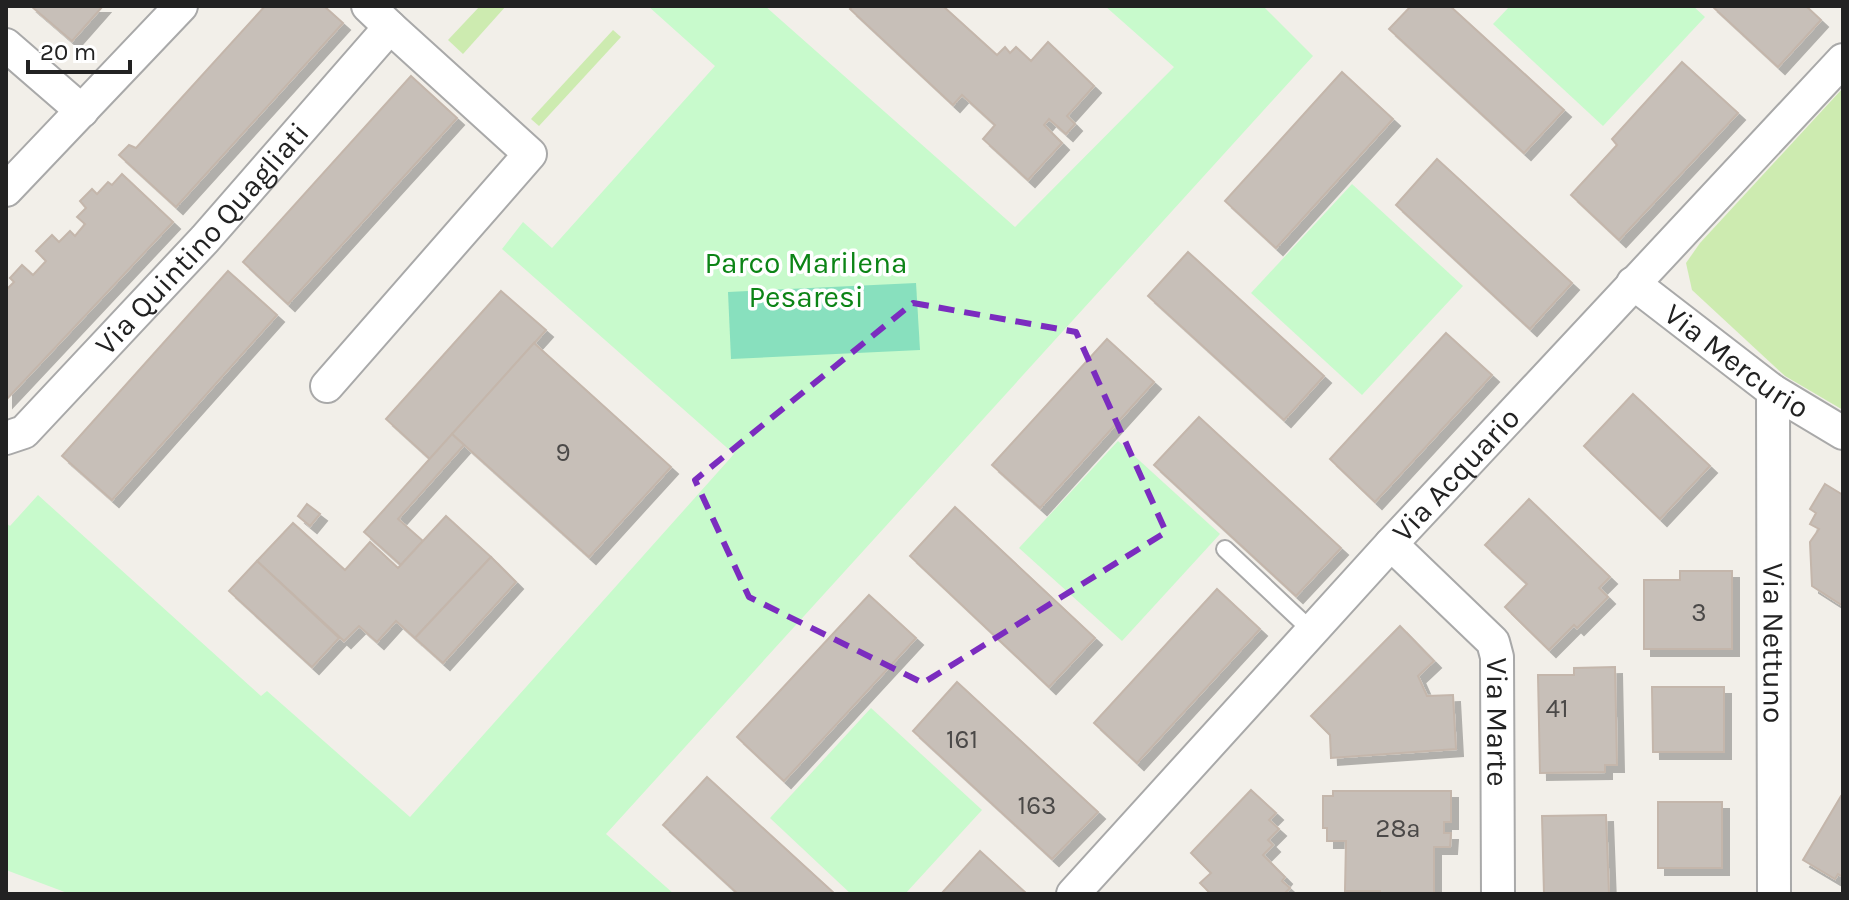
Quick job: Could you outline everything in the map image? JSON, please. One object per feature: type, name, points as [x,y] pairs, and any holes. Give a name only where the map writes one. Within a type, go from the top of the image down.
[{"type":"street","points":[[6,190],[181,6]]},
{"type":"street","name":"Via Quintino Quagliati","points":[[6,438],[24,432],[205,239],[379,16],[530,154],[327,386]]},
{"type":"street","points":[[6,45],[82,111]]},
{"type":"street","name":"Via Acquario","points":[[1073,894],[1391,544],[1843,60]]},
{"type":"street","name":"Via Mercurio","points":[[1633,283],[1773,391],[1843,433]]},
{"type":"street","name":"Via Nettuno","points":[[1773,391],[1774,894]]},
{"type":"street","name":"Via Marte","points":[[1391,544],[1493,642],[1497,657],[1498,894]]},
{"type":"lane","points":[[1225,549],[1312,631]]},
{"type":"highlighted area","points":[[913,303],[1076,332],[1166,532],[923,683],[749,597],[695,480]]},
{"type":"green space","points":[[480,6],[506,6],[463,54],[448,40]]},
{"type":"green space","name":"Parco Marilena Pesaresi","points":[[648,6],[765,6],[1015,227],[1174,67],[1105,6],[1263,6],[1313,56],[606,834],[674,894],[70,894],[6,870],[6,523],[10,526],[38,495],[261,696],[267,691],[410,817],[734,454],[502,249],[523,222],[552,248],[715,66]]},
{"type":"green space","points":[[1510,6],[1693,6],[1705,17],[1603,126],[1493,24]]},
{"type":"green space","points":[[613,30],[621,37],[539,126],[531,119]]},
{"type":"green space","points":[[1843,88],[1843,410],[1785,376],[1692,290],[1686,263],[1700,243]]},
{"type":"green space","points":[[1352,184],[1463,286],[1362,395],[1251,293]]},
{"type":"green space","points":[[916,283],[920,350],[731,359],[728,292]]},
{"type":"green space","points":[[1118,441],[1220,534],[1122,641],[1019,548]]},
{"type":"green space","points":[[871,708],[982,810],[905,894],[851,894],[770,818]]},
{"type":"building","points":[[31,6],[103,6],[72,41]]},
{"type":"building","points":[[265,6],[324,6],[343,23],[176,207],[119,155],[129,145],[136,148]]},
{"type":"building","points":[[853,6],[943,6],[997,55],[1005,47],[1010,53],[1016,47],[1031,61],[1048,42],[1094,86],[1067,116],[1075,124],[1066,134],[1049,119],[1044,125],[1062,143],[1028,180],[983,139],[995,125],[962,95],[953,105],[850,9]]},
{"type":"building","points":[[1411,6],[1450,6],[1564,110],[1524,153],[1389,29]]},
{"type":"building","points":[[1712,6],[1806,6],[1821,20],[1778,67]]},
{"type":"building","points":[[1682,62],[1738,113],[1619,240],[1571,195],[1617,145],[1612,139]]},
{"type":"building","points":[[1342,72],[1393,119],[1276,248],[1225,201]]},
{"type":"building","points":[[411,76],[457,118],[288,304],[243,262]]},
{"type":"building","points":[[1437,159],[1572,283],[1530,329],[1396,205]]},
{"type":"building","points":[[122,174],[173,222],[6,400],[6,290],[14,282],[10,278],[22,265],[33,275],[46,261],[36,251],[52,235],[59,242],[70,231],[75,236],[85,224],[77,217],[86,208],[80,201],[92,189],[97,194],[108,182],[112,185]]},
{"type":"building","points":[[1188,252],[1324,376],[1284,420],[1148,296]]},
{"type":"building","points":[[228,271],[277,315],[112,500],[62,456]]},
{"type":"building","points":[[501,291],[546,330],[430,459],[386,419]]},
{"type":"building","points":[[1446,333],[1492,375],[1375,502],[1330,459]]},
{"type":"building","points":[[1107,339],[1154,382],[1040,508],[992,465]]},
{"type":"building","points":[[534,343],[671,467],[589,557],[452,434]]},
{"type":"building","points":[[1633,394],[1710,466],[1660,519],[1584,446]]},
{"type":"building","points":[[1199,417],[1341,548],[1296,596],[1154,465]]},
{"type":"building","points":[[452,434],[464,445],[398,519],[423,541],[401,565],[364,532]]},
{"type":"building","points":[[1825,484],[1843,495],[1843,606],[1812,586],[1810,542],[1819,529],[1810,524],[1816,513],[1810,509]]},
{"type":"building","points":[[1529,499],[1610,577],[1599,588],[1608,597],[1549,650],[1505,607],[1527,584],[1485,545]]},
{"type":"building","points":[[307,504],[320,514],[310,526],[298,516]]},
{"type":"building","points":[[955,507],[1095,638],[1049,687],[910,556]]},
{"type":"building","points":[[446,516],[491,557],[415,638],[396,621],[377,642],[359,626],[344,641],[257,561],[293,523],[345,570],[370,542],[398,568]]},
{"type":"building","points":[[491,557],[516,582],[443,663],[415,638]]},
{"type":"building","points":[[257,561],[339,638],[312,667],[229,591]]},
{"type":"building","points":[[1680,571],[1732,571],[1732,649],[1644,649],[1644,580],[1680,580]]},
{"type":"building","points":[[1217,589],[1260,629],[1137,763],[1094,723]]},
{"type":"building","points":[[869,595],[916,638],[784,781],[737,737]]},
{"type":"building","points":[[1400,626],[1434,661],[1418,676],[1427,696],[1453,695],[1456,749],[1331,758],[1330,735],[1311,716]]},
{"type":"building","points":[[1615,667],[1617,765],[1605,765],[1605,772],[1540,773],[1538,675],[1574,675],[1574,668]]},
{"type":"building","points":[[957,682],[1098,812],[1052,859],[913,731]]},
{"type":"building","points":[[1652,687],[1724,687],[1724,752],[1653,752]]},
{"type":"building","points":[[707,777],[835,894],[738,894],[663,825]]},
{"type":"building","points":[[1251,790],[1276,813],[1269,820],[1279,829],[1268,840],[1273,845],[1263,855],[1285,877],[1282,881],[1290,888],[1284,894],[1211,894],[1200,883],[1211,873],[1191,853]]},
{"type":"building","points":[[1333,791],[1451,791],[1451,822],[1444,822],[1444,833],[1451,833],[1450,847],[1434,847],[1434,894],[1345,891],[1346,841],[1327,841],[1327,828],[1323,828],[1323,796],[1333,796]]},
{"type":"building","points":[[1841,796],[1843,877],[1838,874],[1835,879],[1803,860]]},
{"type":"building","points":[[1658,802],[1722,802],[1722,868],[1658,868]]},
{"type":"building","points":[[1606,815],[1609,894],[1544,894],[1542,816]]},
{"type":"building","points":[[980,851],[1027,894],[941,894]]}]
